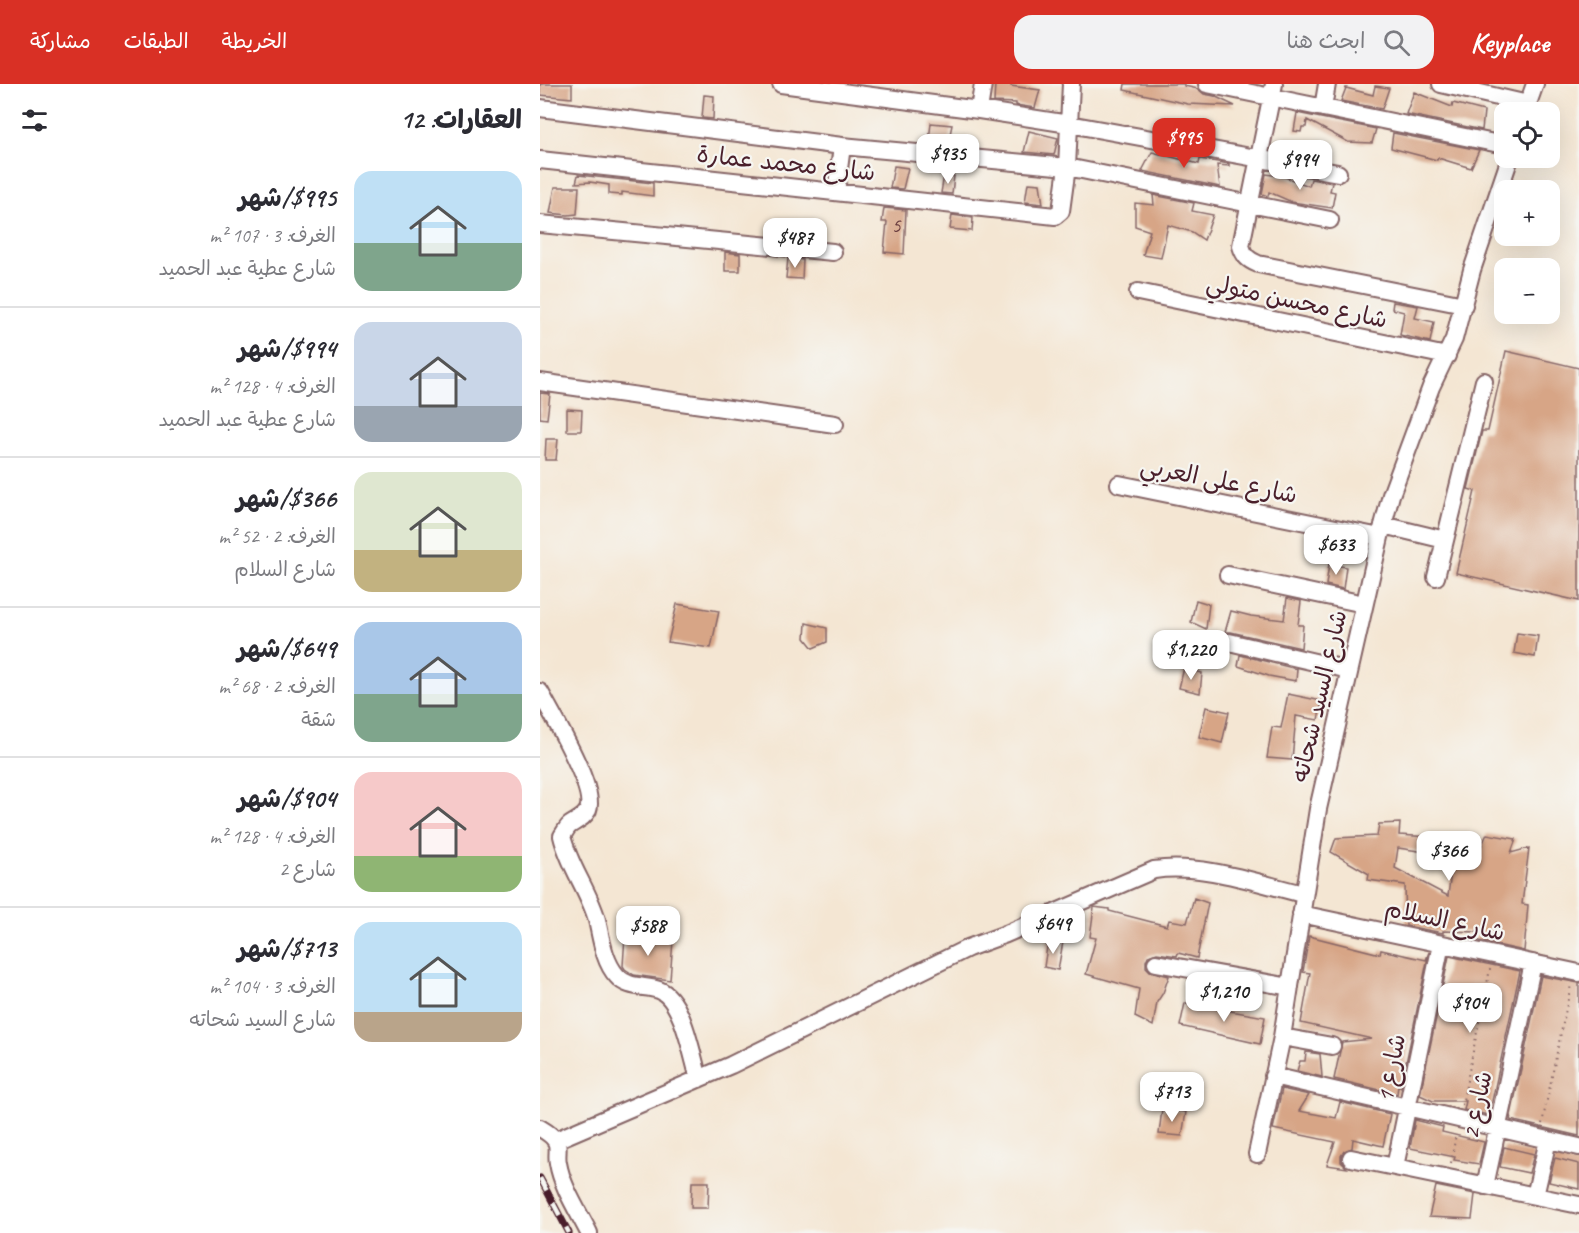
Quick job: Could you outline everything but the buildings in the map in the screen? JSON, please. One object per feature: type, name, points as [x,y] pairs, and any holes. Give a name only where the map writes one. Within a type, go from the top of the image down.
[{"type":"street","points":[[781,84],[1069,124],[1338,173]]},
{"type":"street","points":[[979,110],[983,84]]},
{"type":"street","points":[[1067,167],[1071,84]]},
{"type":"street","points":[[1207,84],[1273,91],[1323,108],[1494,143]]},
{"type":"street","points":[[1323,108],[1327,84]]},
{"type":"street","points":[[1441,84],[1506,102]]},
{"type":"street","points":[[1529,102],[1535,84]]},
{"type":"street","points":[[1273,91],[1241,246],[1243,255],[1258,264],[1464,304]]},
{"type":"street","points":[[540,108],[842,146],[1067,167],[1330,220]]},
{"type":"street","points":[[836,192],[842,146]]},
{"type":"street","name":"شارع محمد عمارة","points":[[540,160],[1055,216],[1061,211],[1067,167]]},
{"type":"street","name":"شارع السيد شحاته","points":[[1257,1154],[1282,1037],[1318,809],[1381,531],[1391,495],[1431,387],[1447,356],[1464,304],[1472,270],[1507,168]]},
{"type":"street","points":[[540,224],[832,252]]},
{"type":"street","name":"شارع محسن متولي","points":[[1138,292],[1447,356]]},
{"type":"street","points":[[1436,577],[1484,381]]},
{"type":"street","points":[[540,382],[835,424]]},
{"type":"street","name":"شارع على العربي","points":[[1119,484],[1381,531],[1445,540]]},
{"type":"street","points":[[1228,575],[1364,604]]},
{"type":"street","points":[[1229,642],[1349,670]]},
{"type":"street","points":[[540,692],[569,746],[590,800],[588,810],[582,818],[569,825],[562,836],[565,848],[596,918],[610,964],[616,976],[627,984],[660,990],[670,996],[678,1007],[699,1079]]},
{"type":"street","points":[[556,1140],[731,1065],[969,948],[1154,870],[1172,867],[1204,871],[1303,894]]},
{"type":"street","name":"شارع السلام","points":[[1301,914],[1576,972]]},
{"type":"street","name":"شارع 1","points":[[1395,1167],[1441,944]]},
{"type":"street","points":[[1156,963],[1290,987]]},
{"type":"street","name":"شارع 2","points":[[1485,1186],[1533,963]]},
{"type":"street","points":[[1282,1037],[1332,1046]]},
{"type":"street","points":[[1273,1076],[1496,1129],[1543,1139],[1578,1142]]},
{"type":"street","points":[[540,1128],[556,1140],[559,1167],[570,1197],[589,1233]]},
{"type":"street","points":[[1535,1196],[1543,1139]]},
{"type":"street","points":[[1351,1158],[1579,1205]]},
{"type":"path","points":[[1448,1178],[1493,955]]},
{"type":"path","points":[[1543,1139],[1576,972]]},
{"type":"railway","points":[[540,1178],[569,1233]]}]
